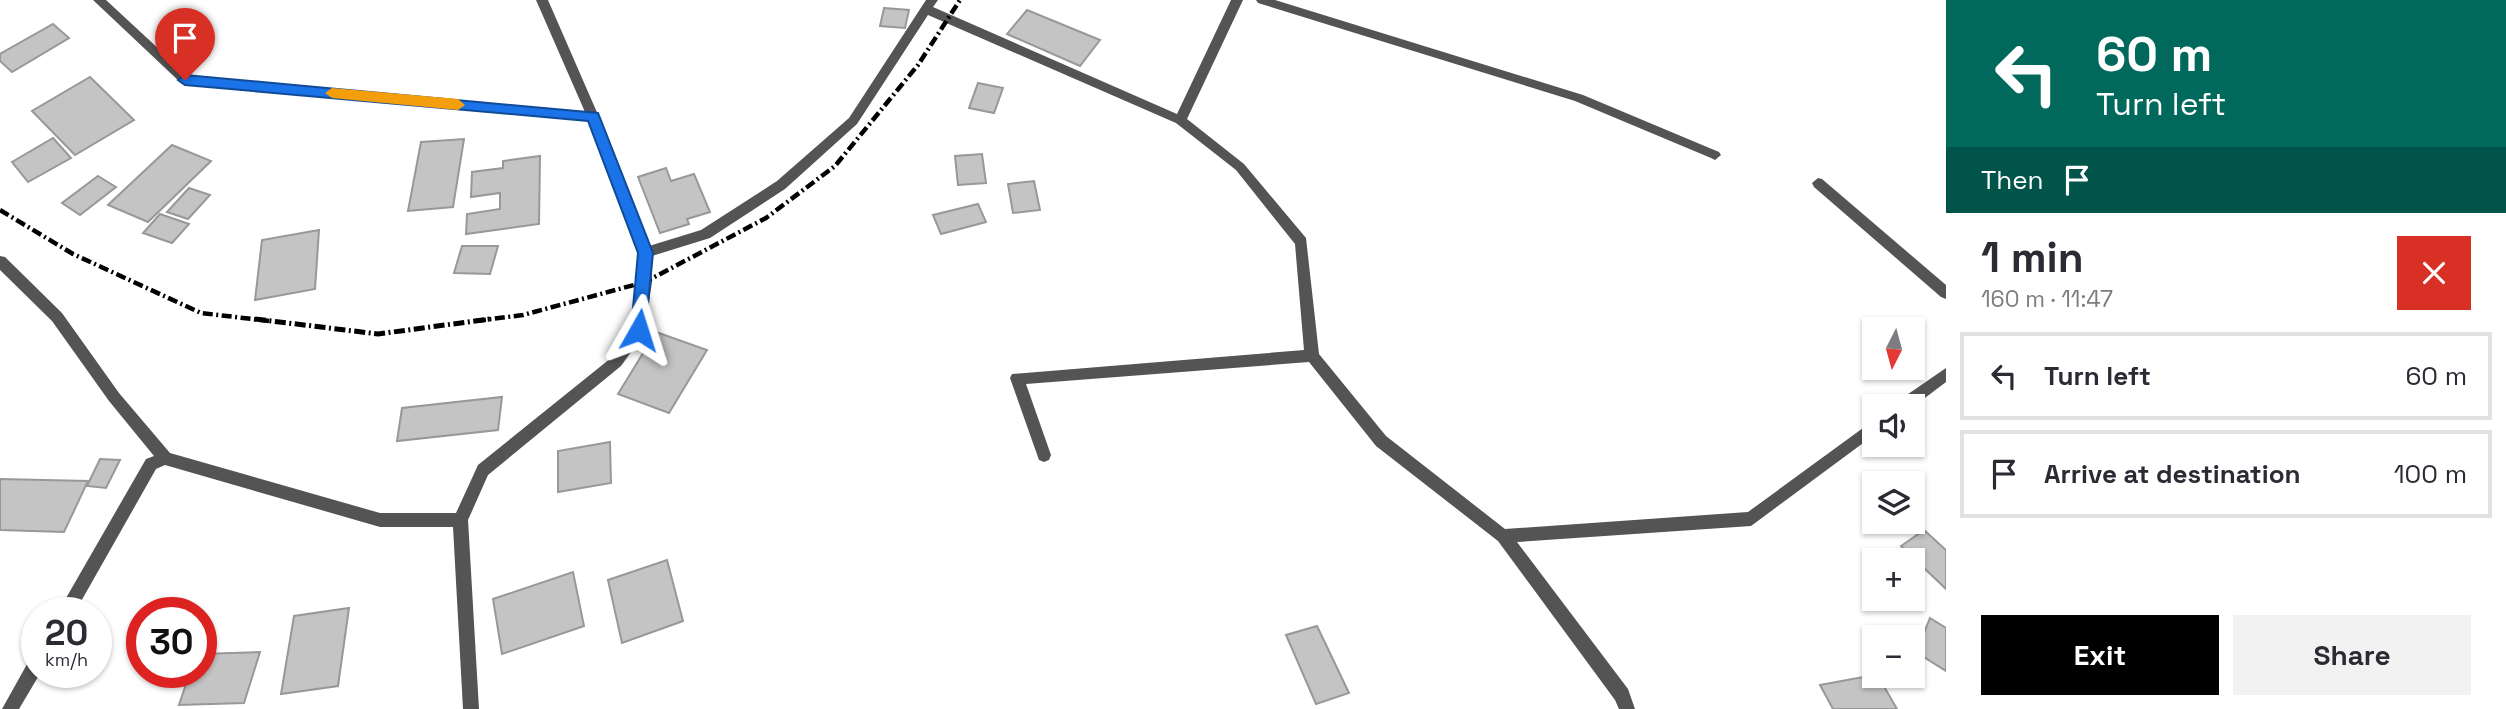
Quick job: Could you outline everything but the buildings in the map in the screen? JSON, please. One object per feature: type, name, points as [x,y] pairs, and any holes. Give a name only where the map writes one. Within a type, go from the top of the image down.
[{"type":"street","points":[[99,0],[185,80],[593,117]]},
{"type":"street","points":[[471,709],[460,520],[483,470],[617,362],[639,330],[645,253],[593,117],[542,0]]},
{"type":"street","points":[[1180,120],[1237,0]]},
{"type":"street","points":[[1262,0],[1579,98],[1715,155]]},
{"type":"street","points":[[645,253],[705,234],[781,185],[853,121],[929,4],[1180,120],[1240,167],[1301,242],[1312,356],[1381,441],[1503,536],[1622,695],[1627,709]]},
{"type":"street","points":[[1818,183],[1946,293]]},
{"type":"street","points":[[0,261],[57,317],[114,397],[165,458],[380,520],[460,520]]},
{"type":"street","points":[[1044,455],[1017,378],[1312,356]]},
{"type":"street","points":[[1919,394],[1946,374]]},
{"type":"street","points":[[1503,536],[1751,519],[1862,436]]},
{"type":"street","points":[[75,597],[151,464],[165,458]]},
{"type":"street","points":[[10,709],[22,688]]},
{"type":"railway","points":[[476,321],[523,315],[645,282],[766,218],[835,166],[918,65],[960,0]]},
{"type":"railway","points":[[0,210],[73,254],[201,313],[269,321]]},
{"type":"railway","points":[[255,319],[378,334],[490,319]]},
{"type":"slow traffic","points":[[332,93],[458,105]]},
{"type":"route","points":[[185,80],[593,117],[645,253],[645,282],[639,330]]}]
